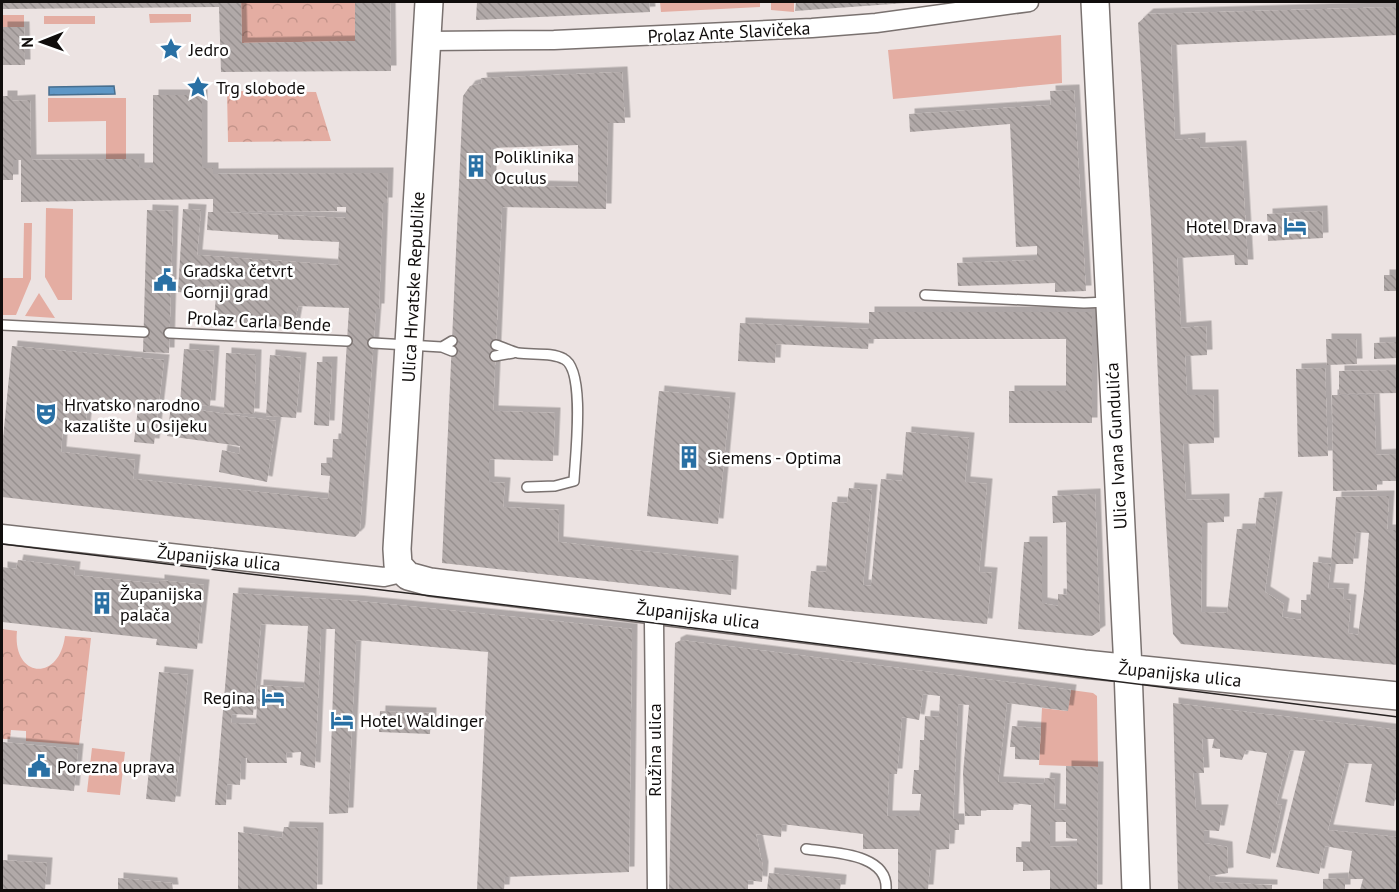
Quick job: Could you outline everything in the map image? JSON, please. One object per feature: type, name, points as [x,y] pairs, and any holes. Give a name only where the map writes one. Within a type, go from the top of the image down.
[{"type":"street","name":"Ulica Hrvatske Republike","points":[[402,571],[398,565],[397,549],[411,345],[429,2]]},
{"type":"street","name":"Prolaz Ante Slavičeka","points":[[427,41],[554,40],[812,28],[876,23],[1029,2]]},
{"type":"street","name":"Ulica Ivana Gundulića","points":[[1095,2],[1128,669],[1136,891]]},
{"type":"street","name":"Županijska ulica","points":[[2,534],[384,577],[402,571],[415,579],[430,582],[1128,669],[1398,696]]},
{"type":"street","name":"Ružina ulica","points":[[656,609],[654,623],[654,759],[657,891]]},
{"type":"lane","points":[[925,295],[1084,303],[1109,302]]},
{"type":"lane","points":[[2,325],[144,332]]},
{"type":"lane","name":"Prolaz Carla Bende","points":[[169,333],[347,341]]},
{"type":"lane","points":[[442,347],[452,341]]},
{"type":"lane","points":[[373,343],[442,347],[452,351]]},
{"type":"lane","points":[[496,345],[516,352],[562,357],[570,363],[575,378],[577,399],[574,481],[555,486],[527,487]]},
{"type":"lane","points":[[495,356],[516,352]]},
{"type":"lane","points":[[806,849],[860,858],[873,863],[882,871],[887,880],[886,891]]},
{"type":"green space","points":[[241,2],[355,2],[355,41],[242,43]]},
{"type":"green space","points":[[660,2],[760,2],[760,7],[661,12]]},
{"type":"green space","points":[[771,2],[794,2],[794,12],[771,10]]},
{"type":"green space","points":[[149,14],[191,14],[191,22],[150,23]]},
{"type":"green space","points":[[2,15],[24,15],[24,27],[2,27]]},
{"type":"green space","points":[[44,16],[95,16],[95,24],[44,24]]},
{"type":"green space","points":[[1061,35],[1062,83],[893,99],[888,50]]},
{"type":"green space","points":[[227,91],[316,92],[331,141],[228,142]]},
{"type":"green space","points":[[48,98],[126,98],[126,159],[106,159],[106,121],[48,122]]},
{"type":"green space","points":[[46,208],[73,209],[72,300],[58,300],[45,277]]},
{"type":"green space","points":[[24,223],[32,223],[31,279],[16,315],[2,315],[2,278],[23,278]]},
{"type":"green space","points":[[39,293],[55,318],[25,316]]},
{"type":"green space","points":[[2,629],[17,631],[17,647],[22,658],[28,666],[37,669],[54,662],[61,651],[65,636],[91,638],[79,745],[26,741],[26,731],[11,730],[10,739],[2,739]]},
{"type":"green space","points":[[1071,690],[1093,693],[1097,696],[1098,767],[1039,765],[1042,708],[1067,711]]},
{"type":"green space","points":[[92,748],[125,752],[120,795],[87,792]]},
{"type":"water","points":[[114,86],[115,94],[49,95],[49,87]]},
{"type":"building","points":[[2,2],[241,2],[242,43],[355,41],[355,2],[390,2],[391,71],[221,72],[219,7],[2,9]]},
{"type":"building","points":[[477,2],[649,2],[650,12],[476,20]]},
{"type":"building","points":[[796,2],[905,2],[906,3],[795,11]]},
{"type":"building","points":[[1398,7],[1398,35],[1171,45],[1175,140],[1200,138],[1200,148],[1241,146],[1248,265],[1235,265],[1234,255],[1177,258],[1181,328],[1206,326],[1207,355],[1185,356],[1187,395],[1213,395],[1214,443],[1183,444],[1186,500],[1224,499],[1224,522],[1202,523],[1201,612],[1227,613],[1237,529],[1255,529],[1259,498],[1277,497],[1265,592],[1284,604],[1282,617],[1301,620],[1301,600],[1310,600],[1313,562],[1331,564],[1336,497],[1389,496],[1387,530],[1398,530],[1398,665],[1181,644],[1173,634],[1138,23],[1148,14]],"holes":[[[1356,532],[1369,533],[1358,635],[1348,633],[1351,600],[1343,599],[1344,589],[1328,588],[1331,564],[1353,564]]]},
{"type":"building","points":[[2,27],[24,27],[25,65],[2,65]]},
{"type":"building","points":[[622,72],[625,123],[608,123],[606,209],[502,207],[493,411],[555,413],[553,461],[489,459],[489,482],[505,483],[503,507],[559,510],[558,542],[733,561],[731,595],[442,563],[463,96],[470,86],[482,83],[481,78]],"holes":[[[578,145],[578,187],[491,185],[491,148]]]},
{"type":"building","points":[[1074,90],[1086,291],[1055,292],[1055,283],[958,286],[957,263],[1037,260],[1037,246],[1016,247],[1010,124],[910,132],[909,114],[1051,105],[1050,91]]},
{"type":"building","points":[[153,95],[202,95],[202,168],[213,168],[213,174],[388,173],[387,203],[383,203],[379,309],[376,309],[360,529],[355,537],[2,497],[2,449],[12,346],[164,360],[154,444],[134,442],[138,408],[88,402],[85,427],[63,425],[61,452],[135,460],[133,479],[328,499],[330,476],[321,475],[321,463],[332,463],[333,439],[341,439],[349,308],[298,306],[294,328],[214,320],[216,296],[178,292],[183,209],[201,210],[197,255],[338,265],[339,242],[278,239],[278,235],[207,230],[208,212],[213,212],[213,199],[21,202],[21,160],[13,160],[13,180],[2,180],[2,96],[12,96],[12,101],[30,100],[31,160],[139,159],[139,168],[153,168]],"holes":[[[337,207],[346,207],[346,218],[222,212],[337,211]]]},
{"type":"building","points":[[147,210],[173,211],[169,353],[143,352]]},
{"type":"building","name":"Hotel Drava","points":[[1322,211],[1323,238],[1268,241],[1267,214]]},
{"type":"building","points":[[1384,275],[1398,275],[1398,291],[1384,291]]},
{"type":"building","points":[[869,312],[1092,312],[1092,423],[1009,423],[1009,391],[1066,391],[1066,339],[869,339],[868,349],[776,344],[775,363],[738,361],[740,323],[869,329]]},
{"type":"building","points":[[1326,339],[1356,339],[1357,364],[1327,365]]},
{"type":"building","points":[[1397,342],[1397,358],[1374,359],[1374,343]]},
{"type":"building","points":[[184,349],[214,351],[210,406],[180,404]]},
{"type":"building","points":[[226,353],[256,355],[254,414],[224,413]]},
{"type":"building","points":[[270,355],[301,358],[296,418],[266,416]]},
{"type":"building","points":[[317,362],[332,362],[329,426],[314,425]]},
{"type":"building","points":[[1325,368],[1328,456],[1298,457],[1296,369]]},
{"type":"building","points":[[1398,370],[1398,393],[1339,394],[1339,371]]},
{"type":"building","name":"Siemens - Optima","points":[[659,391],[730,398],[718,524],[647,516]]},
{"type":"building","points":[[1332,395],[1374,395],[1376,455],[1398,454],[1398,481],[1377,481],[1377,490],[1333,491]]},
{"type":"building","points":[[171,406],[276,421],[267,482],[219,472],[222,450],[239,454],[240,446],[167,436]]},
{"type":"building","points":[[906,432],[969,438],[965,482],[987,484],[979,572],[992,573],[987,624],[808,607],[811,571],[826,572],[832,502],[847,503],[849,488],[872,490],[863,585],[871,586],[881,479],[902,481]]},
{"type":"building","points":[[1095,494],[1100,631],[1092,636],[1018,629],[1024,542],[1042,542],[1042,603],[1058,606],[1058,594],[1067,595],[1066,522],[1053,523],[1052,496]]},
{"type":"building","name":"Županijska palača","points":[[18,560],[75,567],[74,575],[159,584],[159,580],[204,585],[197,649],[156,645],[157,639],[2,622],[2,567],[16,569]]},
{"type":"building","points":[[233,593],[358,601],[632,629],[629,872],[505,877],[504,890],[477,890],[488,652],[356,640],[348,813],[329,814],[335,629],[321,629],[315,768],[300,765],[301,752],[286,753],[287,763],[247,763],[247,758],[241,758],[240,785],[227,784],[226,805],[215,805]],"holes":[[[261,624],[308,626],[304,688],[258,685],[256,724],[231,723],[232,714],[253,715]]]},
{"type":"building","points":[[681,640],[1071,690],[1068,711],[1007,703],[998,782],[1044,784],[1045,778],[1055,779],[1054,809],[1066,810],[1066,766],[1098,767],[1097,890],[1050,890],[1050,870],[1023,871],[1023,862],[1016,862],[1016,847],[1030,847],[1031,805],[1014,803],[1013,810],[981,810],[981,816],[965,816],[963,773],[969,705],[958,704],[953,819],[959,819],[959,830],[950,830],[949,849],[931,850],[928,890],[898,890],[898,849],[863,849],[863,834],[782,824],[781,837],[756,834],[763,867],[762,882],[748,880],[748,890],[669,890],[675,643]],"holes":[[[923,694],[940,696],[939,717],[925,716],[924,740],[920,740],[919,770],[914,770],[912,794],[921,794],[919,816],[887,816],[889,774],[897,774],[902,717],[919,720]],[[1050,822],[1066,822],[1066,838],[1077,839],[1077,846],[1050,847]]]},
{"type":"building","points":[[159,672],[188,675],[175,802],[146,799]]},
{"type":"building","points":[[1173,703],[1398,730],[1398,773],[1394,806],[1365,802],[1372,764],[1345,763],[1328,830],[1398,837],[1398,890],[1360,890],[1363,879],[1348,879],[1352,851],[1325,846],[1319,874],[1276,867],[1305,751],[1290,750],[1276,804],[1282,805],[1270,859],[1246,853],[1267,753],[1246,750],[1242,760],[1220,757],[1220,749],[1212,748],[1214,739],[1202,739],[1204,773],[1193,773],[1196,810],[1223,810],[1219,831],[1204,830],[1204,843],[1227,847],[1228,873],[1209,876],[1210,882],[1272,885],[1272,890],[1178,890]]},
{"type":"building","points":[[380,711],[431,713],[430,734],[379,732]]},
{"type":"building","points":[[1012,726],[1041,728],[1039,760],[1015,759],[1015,747],[1010,747]]},
{"type":"building","name":"Porezna uprava","points":[[2,742],[78,749],[74,791],[2,784]]},
{"type":"building","points":[[284,827],[318,828],[317,890],[238,890],[238,832],[282,838]]},
{"type":"building","points":[[2,860],[47,863],[45,890],[2,890]]},
{"type":"building","points":[[769,873],[841,880],[840,890],[767,890]]},
{"type":"building","points":[[118,878],[172,883],[173,890],[118,890]]},
{"type":"building","points":[[1345,878],[1345,890],[1323,890],[1323,879]]},
{"type":"tram line","points":[[2,544],[1398,717]]},
{"type":"place","name":"Jedro","points":[[171,49]]},
{"type":"place","name":"Trg slobode","points":[[198,87]]},
{"type":"place","name":"Poliklinika Oculus","points":[[476,166]]},
{"type":"place","name":"Hotel Drava","points":[[1295,226]]},
{"type":"place","name":"Gradska četvrt Gornji grad","points":[[165,280]]},
{"type":"place","name":"Hrvatsko narodno kazalište u Osijeku","points":[[46,414]]},
{"type":"place","name":"Siemens - Optima","points":[[689,457]]},
{"type":"place","name":"Županijska palača","points":[[102,603]]},
{"type":"place","name":"Regina","points":[[273,697]]},
{"type":"place","name":"Hotel Waldinger","points":[[342,720]]},
{"type":"place","name":"Porezna uprava","points":[[39,766]]}]
